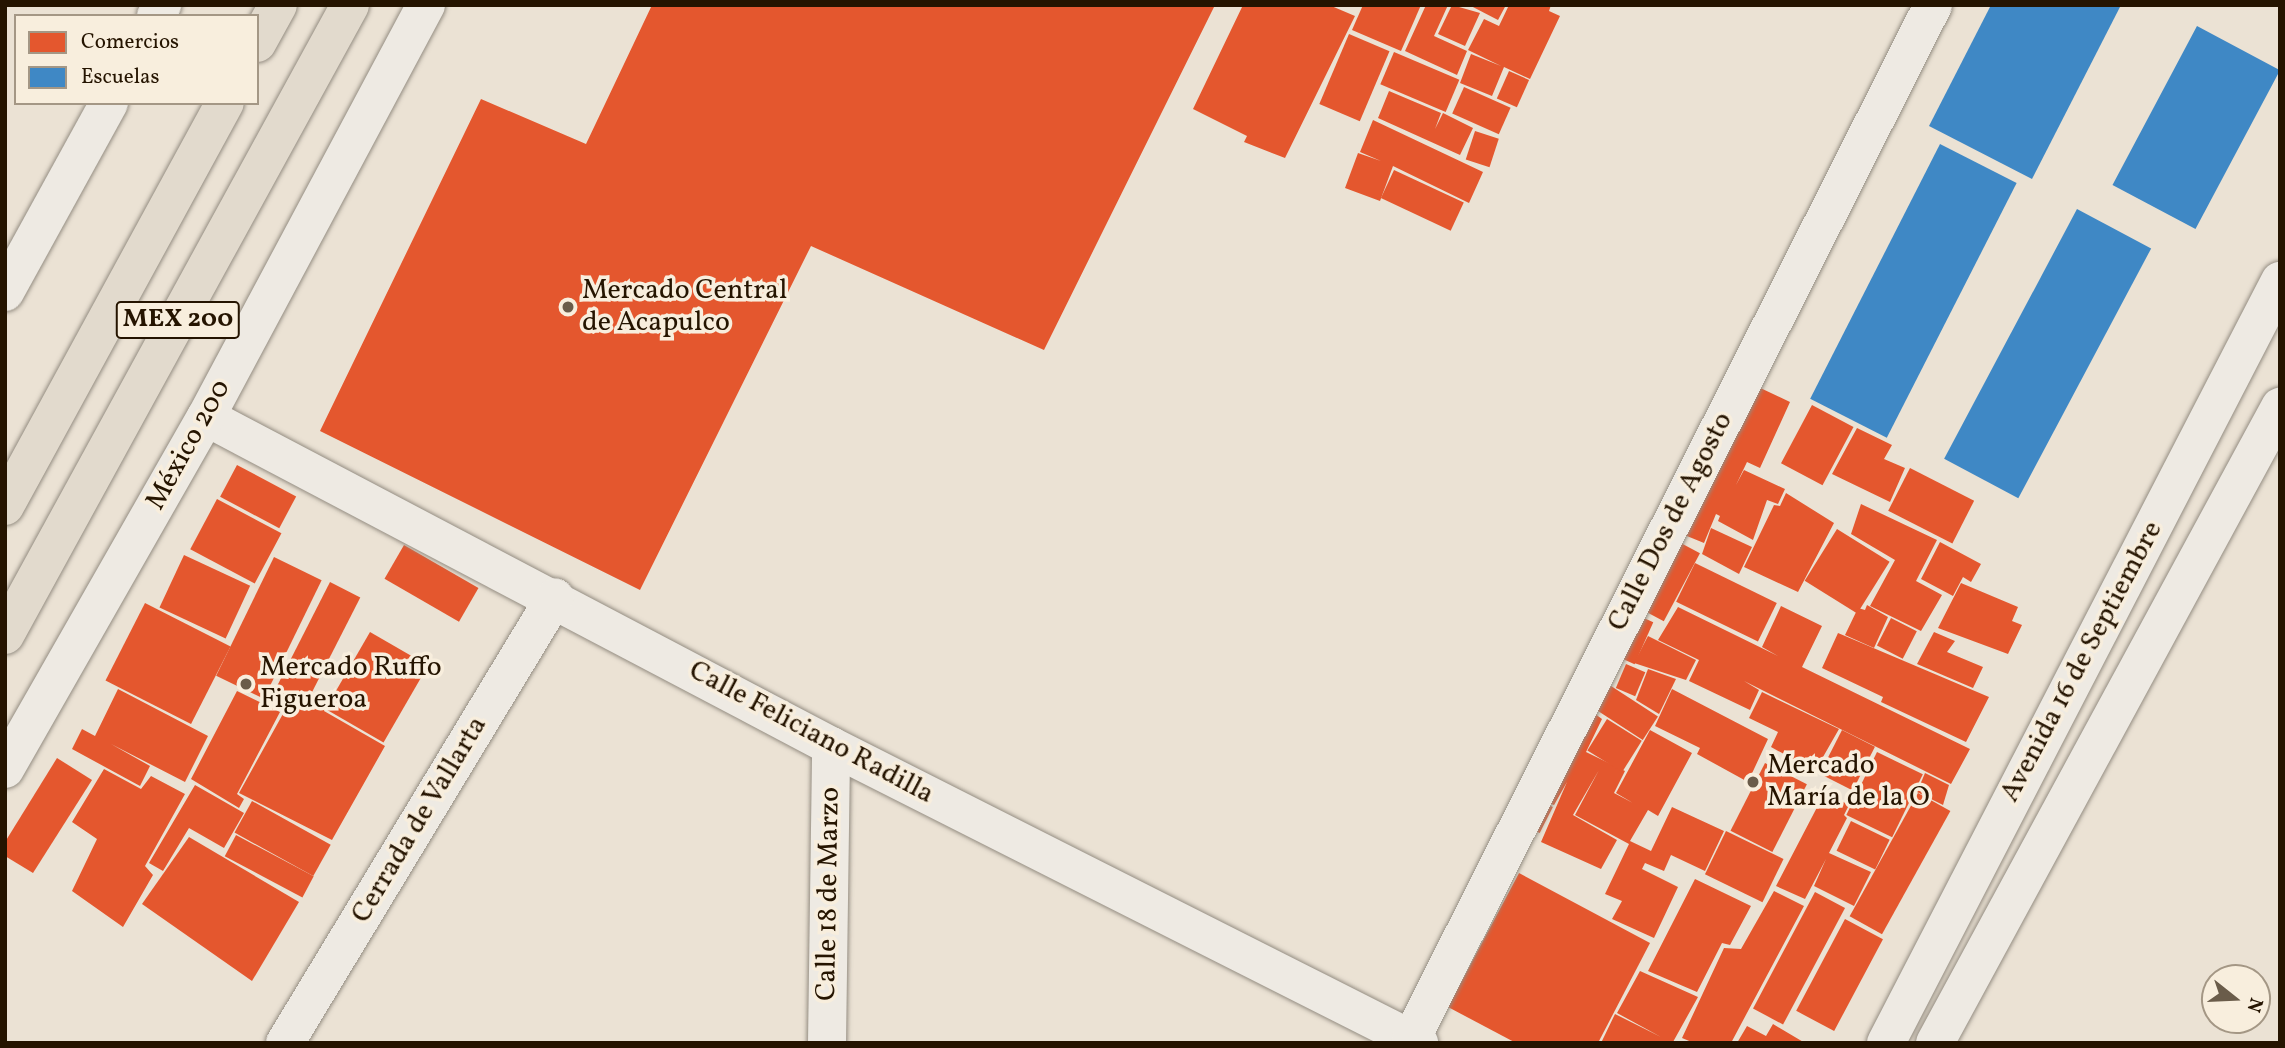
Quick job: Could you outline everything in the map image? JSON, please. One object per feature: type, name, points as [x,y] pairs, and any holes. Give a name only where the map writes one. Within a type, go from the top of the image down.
[{"type":"main road","points":[[259,39],[278,5]]},
{"type":"main road","name":"MEX 200","points":[[5,635],[351,5]]},
{"type":"main road","name":"MEX 200","points":[[5,506],[224,105]]},
{"type":"street","name":"México 200","points":[[5,769],[206,417],[426,5]]},
{"type":"street","name":"Calle Dos de Agosto","points":[[1415,1041],[1933,5]]},
{"type":"street","points":[[5,292],[107,105]]},
{"type":"street","name":"Avenida 16 de Septiembre","points":[[1886,1043],[2280,281]]},
{"type":"street","name":"Avenida 16 de Septiembre","points":[[1935,1043],[2280,407]]},
{"type":"street","name":"Calle Feliciano Radilla","points":[[206,417],[555,597],[831,746],[1415,1041]]},
{"type":"street","name":"Cerrada de Vallarta","points":[[285,1043],[555,597]]},
{"type":"street","points":[[2102,622],[2149,648]]},
{"type":"street","name":"Calle 18 de Marzo","points":[[827,1043],[831,746]]},
{"type":"building: Comercios","points":[[652,5],[1215,5],[1044,350],[811,246],[640,590],[320,431],[481,99],[586,144]]},
{"type":"building: Comercios","points":[[1243,5],[1329,5],[1355,16],[1285,158],[1244,142],[1247,136],[1193,109]]},
{"type":"building: Comercios","points":[[1363,5],[1421,5],[1401,51],[1352,30]]},
{"type":"building: Comercios","points":[[1426,5],[1448,5],[1434,36],[1467,51],[1457,75],[1405,51]]},
{"type":"building: Comercios","points":[[1452,5],[1480,13],[1465,46],[1438,34]]},
{"type":"building: Comercios","points":[[1469,5],[1506,5],[1498,20]]},
{"type":"building: Comercios","points":[[1509,5],[1551,5],[1549,11],[1560,16],[1530,79],[1504,67],[1492,96],[1460,83],[1471,54],[1501,66],[1468,50],[1484,19],[1499,26]]},
{"type":"building: Comercios","points":[[1349,34],[1390,51],[1360,121],[1319,104]]},
{"type":"building: Comercios","points":[[1394,52],[1459,80],[1446,112],[1380,84]]},
{"type":"building: Comercios","points":[[1509,71],[1529,80],[1517,107],[1497,98]]},
{"type":"building: Comercios","points":[[1464,87],[1511,108],[1499,134],[1452,113]]},
{"type":"building: Comercios","points":[[1389,91],[1441,113],[1435,129],[1443,113],[1473,128],[1460,155],[1378,118]]},
{"type":"building: Comercios","points":[[1373,120],[1483,172],[1469,203],[1393,166],[1380,201],[1345,188],[1358,153],[1381,161],[1360,152]]},
{"type":"building: Comercios","points":[[1475,131],[1499,139],[1490,167],[1466,160]]},
{"type":"building: Comercios","points":[[1394,170],[1464,203],[1451,231],[1381,198]]},
{"type":"building: Comercios","points":[[1754,385],[1790,402],[1760,468],[1747,462],[1736,485],[1744,470],[1785,489],[1778,504],[1767,500],[1753,540],[1718,521],[1720,516],[1716,514],[1704,543],[1682,534]]},
{"type":"building: Comercios","points":[[1812,405],[1853,427],[1823,485],[1781,463]]},
{"type":"building: Comercios","points":[[1857,428],[1892,445],[1884,459],[1905,468],[1890,502],[1832,474]]},
{"type":"building: Comercios","points":[[237,465],[296,496],[279,528],[220,497]]},
{"type":"building: Comercios","points":[[1910,468],[1974,501],[1952,543],[1888,511]]},
{"type":"building: Comercios","points":[[1786,493],[1834,523],[1798,592],[1744,567],[1774,505],[1780,506]]},
{"type":"building: Comercios","points":[[217,499],[281,533],[255,584],[190,549]]},
{"type":"building: Comercios","points":[[1861,504],[1937,540],[1916,581],[1942,595],[1921,631],[1870,606],[1895,560],[1851,534]]},
{"type":"building: Comercios","points":[[1711,528],[1752,547],[1739,574],[1702,554]]},
{"type":"building: Comercios","points":[[1837,529],[1890,562],[1857,614],[1805,581]]},
{"type":"building: Comercios","points":[[1677,541],[1700,553],[1664,621],[1641,609]]},
{"type":"building: Comercios","points":[[1940,542],[1981,564],[1971,582],[1963,577],[1953,596],[1921,579]]},
{"type":"building: Comercios","points":[[404,545],[478,588],[459,622],[384,579]]},
{"type":"building: Comercios","points":[[184,555],[250,586],[226,638],[159,608]]},
{"type":"building: Comercios","points":[[274,557],[322,580],[264,699],[216,676]]},
{"type":"building: Comercios","points":[[1695,563],[1777,603],[1758,642],[1676,602]]},
{"type":"building: Comercios","points":[[330,582],[360,597],[304,709],[273,693]]},
{"type":"building: Comercios","points":[[1961,583],[2018,607],[2012,621],[2022,625],[2008,654],[1938,628]]},
{"type":"building: Comercios","points":[[145,603],[231,647],[191,724],[106,681]]},
{"type":"building: Comercios","points":[[1867,605],[1888,617],[1874,648],[1845,635],[1858,608],[1865,610]]},
{"type":"building: Comercios","points":[[1781,606],[1822,626],[1802,667],[1970,749],[1951,784],[1744,681],[1759,690],[1750,710],[1689,681],[1699,660],[1658,640],[1678,607],[1778,656],[1762,647]]},
{"type":"building: Comercios","points":[[1635,614],[1653,622],[1635,664],[1616,656]]},
{"type":"building: Comercios","points":[[1891,618],[1917,631],[1903,659],[1877,646]]},
{"type":"building: Comercios","points":[[370,632],[428,666],[384,743],[326,709]]},
{"type":"building: Comercios","points":[[1934,632],[1955,641],[1947,652],[1983,667],[1973,688],[1917,664]]},
{"type":"building: Comercios","points":[[1838,633],[1989,697],[1966,742],[1881,702],[1883,697],[1822,668]]},
{"type":"building: Comercios","points":[[1648,636],[1696,660],[1686,680],[1634,663]]},
{"type":"building: Comercios","points":[[1626,664],[1645,672],[1635,696],[1616,688]]},
{"type":"building: Comercios","points":[[1648,669],[1676,679],[1659,714],[1636,700]]},
{"type":"building: Comercios","points":[[1611,686],[1658,716],[1643,740],[1596,709]]},
{"type":"building: Comercios","points":[[118,689],[208,736],[185,782],[111,744],[150,766],[140,786],[72,749],[82,729],[95,736]]},
{"type":"building: Comercios","points":[[1672,689],[1768,739],[1748,782],[1697,754],[1700,748],[1655,726]]},
{"type":"building: Comercios","points":[[237,691],[280,712],[237,794],[244,799],[239,808],[191,779]]},
{"type":"building: Comercios","points":[[1762,692],[1839,729],[1815,771],[1771,747],[1778,732],[1749,718]]},
{"type":"building: Comercios","points":[[315,693],[329,700],[324,711],[385,746],[332,840],[239,793],[289,703],[305,711]]},
{"type":"building: Comercios","points":[[1587,708],[1602,719],[1586,752],[1625,771],[1614,793],[1633,803],[1616,793],[1650,730],[1692,753],[1658,816],[1648,810],[1630,841],[1651,851],[1672,807],[1724,831],[1705,871],[1671,855],[1664,871],[1645,863],[1642,869],[1678,887],[1654,938],[1612,919],[1622,901],[1605,894],[1629,844],[1575,815],[1599,770],[1573,815],[1617,840],[1601,869],[1541,842],[1567,782],[1554,805],[1535,798]]},
{"type":"building: Comercios","points":[[1607,719],[1642,741],[1622,772],[1587,750]]},
{"type":"building: Comercios","points":[[1842,730],[1875,747],[1853,790],[1820,774]]},
{"type":"building: Comercios","points":[[1877,752],[1923,774],[1892,837],[1846,815]]},
{"type":"building: Comercios","points":[[57,758],[92,780],[33,873],[5,856],[5,842]]},
{"type":"building: Comercios","points":[[1765,763],[1807,784],[1772,852],[1730,831]]},
{"type":"building: Comercios","points":[[104,769],[141,789],[151,776],[185,794],[145,866],[153,875],[123,927],[72,891],[97,839],[72,822]]},
{"type":"building: Comercios","points":[[1925,773],[1949,785],[1943,805],[1917,792]]},
{"type":"building: Comercios","points":[[195,785],[244,813],[224,848],[189,828],[163,871],[149,863]]},
{"type":"building: Comercios","points":[[1825,792],[1849,805],[1844,815],[1847,818],[1829,853],[1871,872],[1854,906],[1814,886],[1826,859],[1805,899],[1776,886]]},
{"type":"building: Comercios","points":[[1918,793],[1950,811],[1882,934],[1850,916]]},
{"type":"building: Comercios","points":[[1535,798],[1553,807],[1540,833],[1522,824]]},
{"type":"building: Comercios","points":[[252,801],[331,845],[313,876],[235,832]]},
{"type":"building: Comercios","points":[[1851,821],[1890,840],[1875,870],[1837,851]]},
{"type":"building: Comercios","points":[[1726,831],[1784,859],[1762,902],[1705,874]]},
{"type":"building: Comercios","points":[[236,835],[314,876],[302,898],[225,856]]},
{"type":"building: Comercios","points":[[189,837],[299,902],[252,981],[142,904]]},
{"type":"building: Comercios","points":[[1519,873],[1650,943],[1598,1043],[1516,1043],[1448,1007]]},
{"type":"building: Comercios","points":[[1695,879],[1751,906],[1730,945],[1722,943],[1697,992],[1648,971]]},
{"type":"building: Comercios","points":[[1774,891],[1804,906],[1731,1043],[1694,1043],[1682,1038],[1724,948],[1741,949]]},
{"type":"building: Comercios","points":[[1815,892],[1845,908],[1783,1025],[1753,1009]]},
{"type":"building: Comercios","points":[[1845,919],[1883,939],[1834,1031],[1796,1011]]},
{"type":"building: Comercios","points":[[1640,971],[1698,997],[1673,1042],[1601,1043],[1615,1014],[1661,1037],[1617,1013]]},
{"type":"building: Comercios","points":[[1773,1024],[1805,1043],[1737,1043],[1747,1026],[1766,1036]]},
{"type":"building: Escuelas","points":[[1991,5],[2121,5],[2032,179],[1929,126]]},
{"type":"building: Escuelas","points":[[2197,26],[2280,70],[2195,229],[2112,185]]},
{"type":"building: Escuelas","points":[[1940,144],[2017,183],[1887,438],[1810,399]]},
{"type":"building: Escuelas","points":[[2077,209],[2151,248],[2018,498],[1944,459]]},
{"type":"place","name":"Mercado Central de Acapulco","points":[[568,307]]},
{"type":"place","name":"Mercado Ruffo Figueroa","points":[[246,684]]},
{"type":"place","name":"Mercado María de la O","points":[[1753,782]]}]
